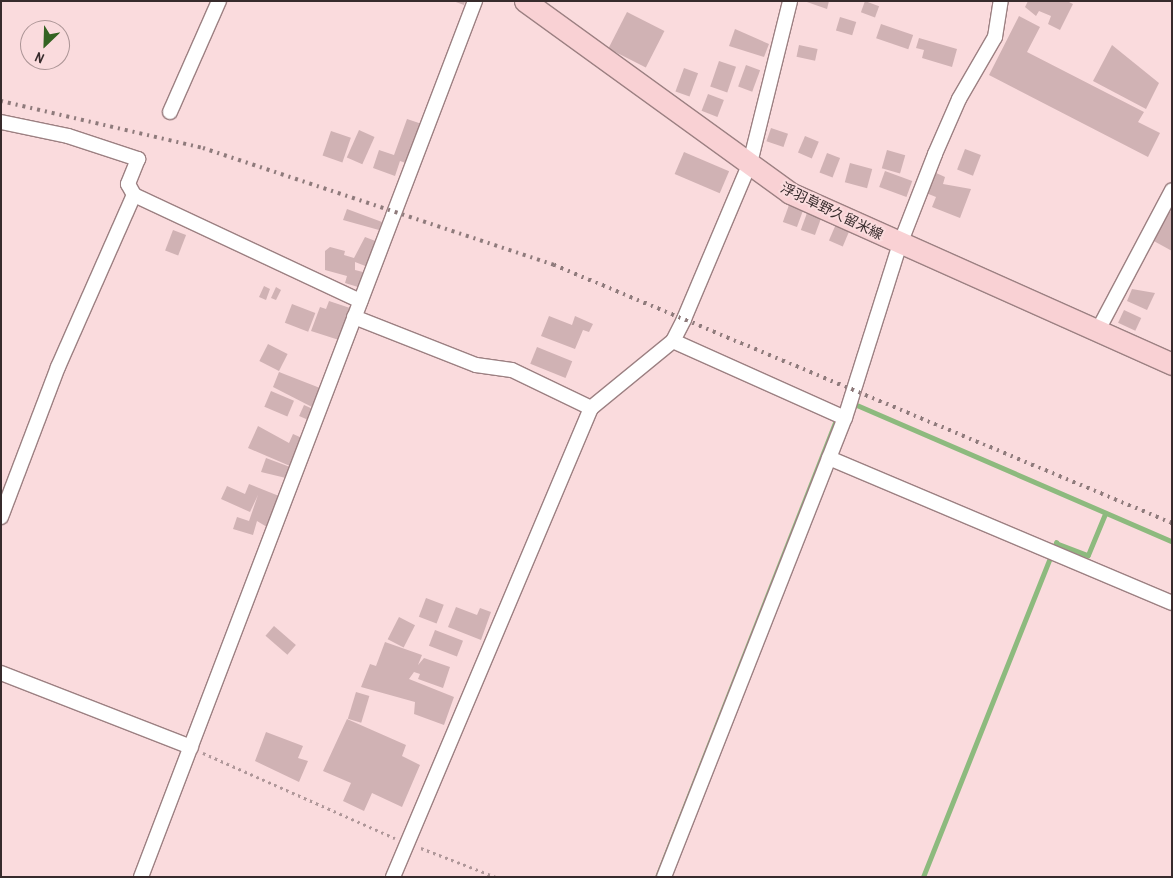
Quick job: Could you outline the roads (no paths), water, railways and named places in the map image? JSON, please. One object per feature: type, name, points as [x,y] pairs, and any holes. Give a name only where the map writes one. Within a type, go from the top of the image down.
[{"type":"main road","name":"浮羽草野久留米線","points":[[525,1],[790,193],[900,244],[1172,364]]},
{"type":"street","points":[[170,112],[219,1]]},
{"type":"street","points":[[141,877],[476,1]]},
{"type":"street","points":[[393,877],[591,408],[673,341],[750,163],[790,1]]},
{"type":"street","points":[[664,877],[846,418],[900,244],[958,99],[996,37],[1001,1]]},
{"type":"street","points":[[1,122],[68,136],[138,159],[128,184],[134,195],[360,301]]},
{"type":"street","points":[[1098,330],[1172,190]]},
{"type":"street","points":[[1,517],[62,358],[134,195]]},
{"type":"street","points":[[354,317],[476,365],[512,370],[591,408]]},
{"type":"street","points":[[673,341],[846,418]]},
{"type":"street","points":[[829,458],[1172,603]]},
{"type":"street","points":[[1,673],[191,747]]},
{"type":"waterway","points":[[857,405],[1172,541]]},
{"type":"waterway","points":[[657,877],[836,420]]},
{"type":"waterway","points":[[923,877],[1056,543],[1088,555],[1105,514]]},
{"type":"railway","points":[[1,101],[203,148],[554,265],[1172,523]]}]
